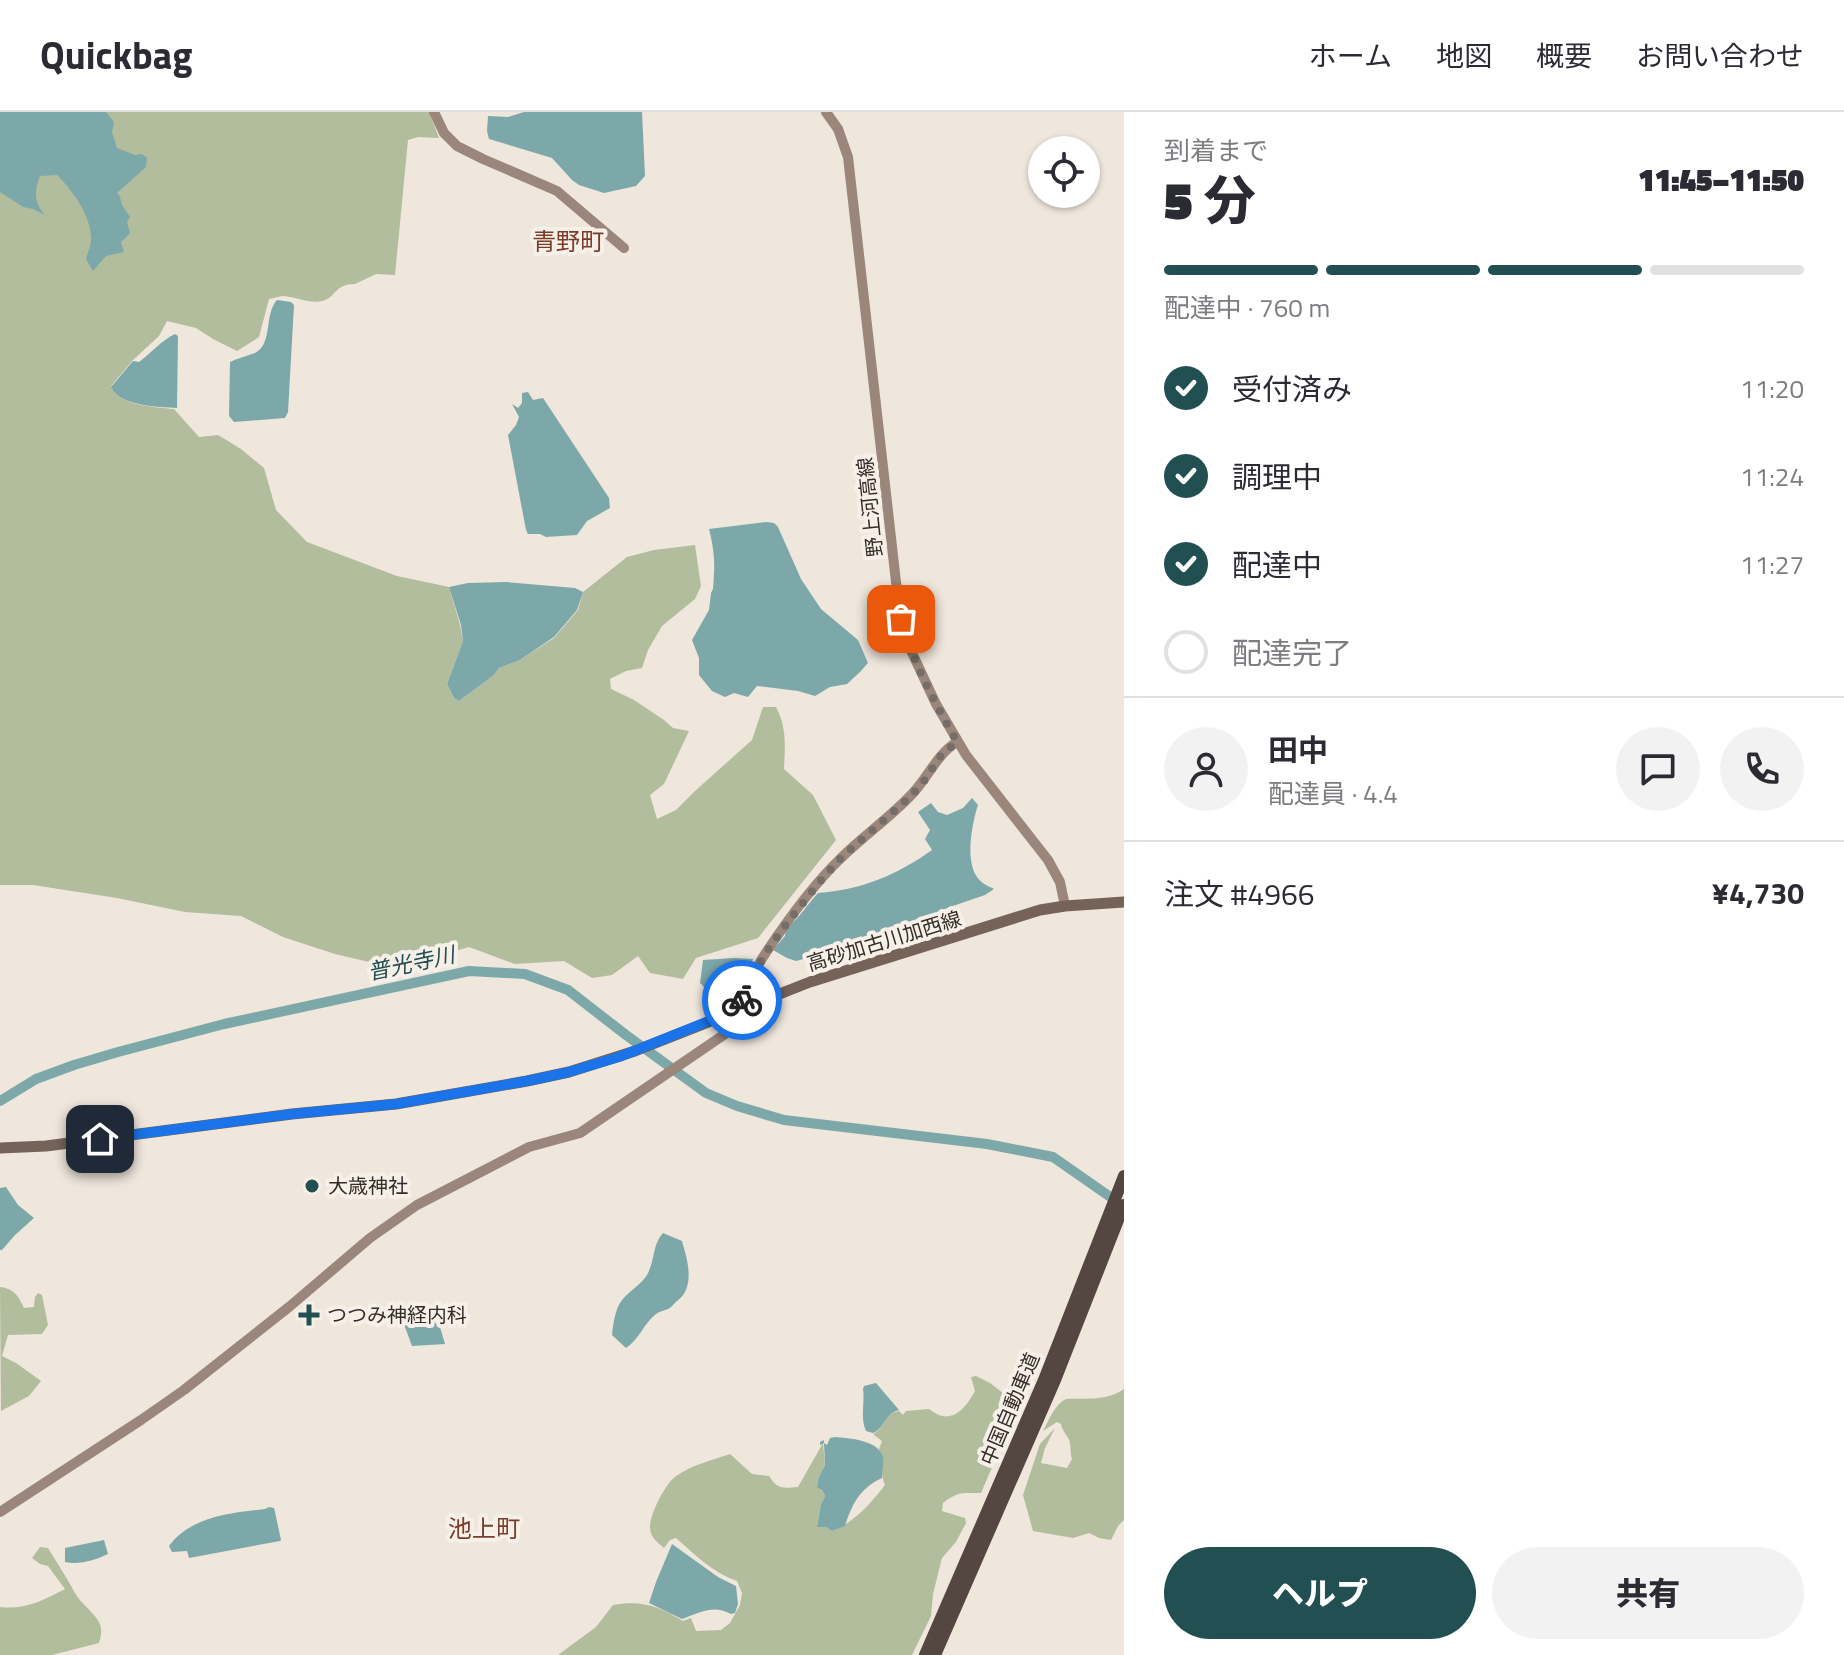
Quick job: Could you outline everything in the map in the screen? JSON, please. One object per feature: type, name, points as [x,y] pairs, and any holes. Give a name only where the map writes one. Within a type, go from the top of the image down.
[{"type":"highway","name":"中国自動車道","points":[[935,1655],[1055,1380],[1118,1210],[1122,1180]]},
{"type":"highway","name":"中国自動車道","points":[[925,1655],[1118,1210]]},
{"type":"main road","name":"高砂加古川加西線","points":[[0,1148],[46,1146],[292,1114],[396,1104],[569,1072],[638,1050],[810,982],[1040,910],[1124,902]]},
{"type":"street","points":[[434,112],[444,133],[457,146],[557,191],[624,248]]},
{"type":"street","name":"野上河高線","points":[[826,112],[844,142],[850,165],[901,619],[907,642],[957,742],[1048,860],[1060,882],[1065,906]]},
{"type":"street","points":[[0,1512],[184,1390],[370,1238],[417,1205],[529,1147],[580,1133],[725,1034],[731,1028],[736,1010],[764,955],[787,923],[841,858],[911,796],[942,754],[957,742]]},
{"type":"green space","points":[[0,112],[429,112],[439,138],[408,140],[395,275],[376,274],[343,286],[322,301],[282,296],[269,299],[259,337],[237,351],[196,328],[167,321],[159,336],[111,386],[115,393],[129,402],[174,409],[199,437],[218,435],[241,449],[264,468],[276,510],[307,542],[397,576],[449,587],[463,641],[447,684],[459,701],[499,668],[520,660],[554,638],[578,610],[583,592],[627,557],[695,545],[701,586],[695,599],[662,626],[642,668],[610,679],[611,689],[634,700],[673,728],[689,731],[664,784],[650,795],[657,819],[676,810],[752,740],[763,707],[776,707],[784,730],[784,769],[813,795],[836,840],[758,938],[696,958],[683,979],[650,973],[638,956],[612,975],[592,978],[564,961],[515,964],[469,947],[395,968],[335,954],[283,937],[241,916],[185,912],[33,885],[0,885]]},
{"type":"green space","points":[[0,1287],[15,1294],[24,1308],[34,1307],[35,1297],[38,1293],[42,1295],[48,1325],[42,1334],[8,1335],[2,1356],[41,1381],[29,1396],[1,1411]]},
{"type":"green space","points":[[976,1376],[1008,1397],[1027,1394],[1018,1407],[981,1493],[960,1494],[943,1503],[942,1511],[965,1518],[966,1523],[956,1542],[942,1558],[931,1616],[912,1655],[558,1655],[596,1627],[613,1605],[641,1604],[658,1608],[683,1621],[691,1618],[696,1631],[721,1630],[730,1623],[740,1605],[742,1593],[737,1581],[712,1568],[676,1538],[664,1548],[651,1534],[655,1507],[676,1476],[730,1454],[752,1474],[769,1476],[781,1487],[798,1487],[823,1443],[825,1465],[817,1486],[825,1496],[817,1526],[832,1531],[855,1518],[885,1485],[879,1449],[882,1441],[873,1434],[887,1418],[899,1411],[903,1415],[906,1411],[929,1409],[944,1416],[956,1414],[975,1391],[971,1377]]},
{"type":"green space","points":[[1124,1389],[1124,1520],[1111,1540],[1089,1533],[1073,1538],[1033,1531],[1023,1495],[1040,1444],[1055,1428],[1041,1463],[1067,1468],[1072,1459],[1069,1441],[1061,1424],[1057,1422],[1043,1431],[1053,1413],[1066,1399],[1104,1397]]},
{"type":"green space","points":[[40,1547],[48,1548],[78,1597],[98,1620],[101,1629],[99,1643],[52,1655],[0,1655],[0,1607],[26,1606],[65,1589],[48,1566],[32,1558]]},
{"type":"water","points":[[0,112],[106,112],[114,122],[112,132],[117,148],[147,158],[146,167],[117,193],[130,217],[127,222],[130,233],[121,242],[124,252],[106,256],[93,271],[86,259],[91,240],[85,213],[57,175],[40,176],[38,181],[37,201],[45,215],[23,207],[0,192]]},
{"type":"water","points":[[524,112],[642,112],[645,176],[636,186],[604,193],[579,185],[552,158],[489,139],[488,116],[508,117]]},
{"type":"water","points":[[277,300],[294,305],[288,412],[285,418],[234,422],[229,416],[230,362],[261,349]]},
{"type":"water","points":[[175,334],[178,336],[177,408],[130,402],[115,393],[111,387],[133,361],[139,362]]},
{"type":"water","points":[[528,392],[533,400],[543,398],[609,498],[610,508],[587,521],[577,535],[546,537],[528,534],[526,530],[508,435],[519,417],[512,404],[518,408],[522,403],[522,393]]},
{"type":"water","points":[[766,522],[778,527],[801,579],[821,609],[858,640],[868,663],[847,684],[830,687],[815,696],[757,686],[748,697],[734,693],[725,697],[712,691],[699,675],[699,658],[692,640],[709,610],[713,589],[714,559],[709,529]]},
{"type":"water","points":[[506,582],[575,588],[583,592],[577,610],[554,637],[520,660],[499,668],[459,701],[447,684],[463,641],[449,587]]},
{"type":"water","points":[[972,798],[978,805],[970,851],[973,870],[979,879],[994,889],[870,942],[796,961],[773,950],[785,936],[786,929],[818,893],[849,889],[878,880],[932,850],[925,839],[930,830],[918,812],[931,803],[938,812],[947,815],[963,808]]},
{"type":"water","points":[[753,959],[741,989],[720,996],[710,993],[700,983],[703,960]]},
{"type":"water","points":[[6,1187],[18,1205],[34,1218],[0,1250],[0,1188]]},
{"type":"water","points":[[663,1233],[682,1241],[688,1266],[687,1286],[684,1294],[671,1307],[652,1318],[626,1348],[612,1335],[617,1310],[623,1299],[647,1275]]},
{"type":"water","points":[[431,1307],[435,1310],[445,1344],[412,1346],[402,1319]]},
{"type":"water","points":[[876,1383],[899,1410],[873,1433],[866,1431],[864,1426],[863,1389]]},
{"type":"water","points":[[835,1437],[862,1441],[876,1447],[883,1459],[882,1478],[858,1498],[845,1526],[832,1531],[817,1527],[825,1496],[817,1487],[825,1465],[824,1443],[827,1445],[830,1438]]},
{"type":"water","points":[[274,1508],[280,1541],[189,1558],[187,1551],[172,1552],[169,1546],[188,1528],[200,1522]]},
{"type":"water","points":[[104,1540],[108,1554],[87,1561],[65,1562],[65,1548]]},
{"type":"water","points":[[672,1544],[736,1586],[738,1604],[735,1613],[712,1610],[682,1619],[649,1603]]},
{"type":"waterway","name":"普光寺川","points":[[0,1101],[36,1079],[74,1065],[224,1024],[469,971],[525,974],[568,990],[706,1093],[737,1106],[784,1120],[987,1144],[1053,1157],[1119,1203]]},
{"type":"way so far","points":[[742,1000],[764,955],[822,879],[911,796],[942,754],[957,742],[907,642],[901,619]]},
{"type":"place","name":"大歳神社","points":[[312,1186]]},
{"type":"place","name":"つつみ神経内科","points":[[309,1315]]},
{"type":"district","name":"青野町","points":[[568,242]]},
{"type":"district","name":"池上町","points":[[484,1529]]},
{"type":"route","points":[[100,1139],[396,1104],[569,1072],[635,1051],[736,1010],[742,1000]]}]
